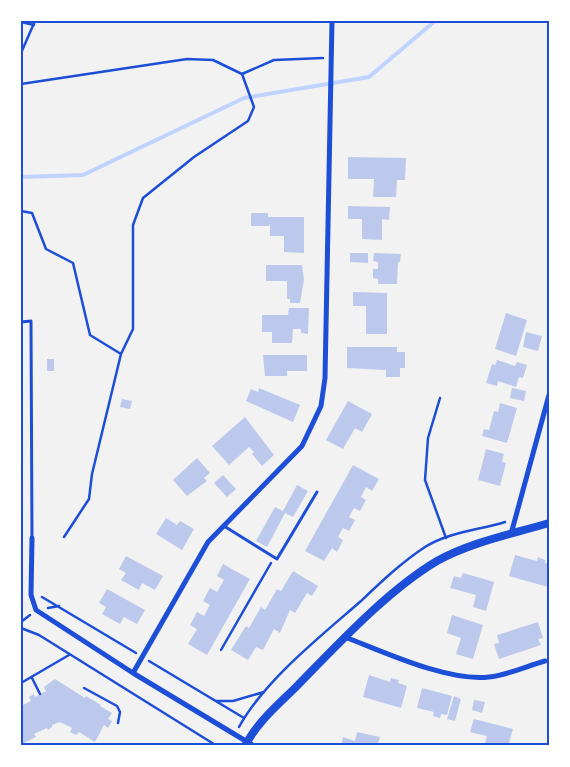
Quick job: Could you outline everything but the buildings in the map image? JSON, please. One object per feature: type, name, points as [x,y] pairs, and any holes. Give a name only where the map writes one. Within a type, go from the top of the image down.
[{"type":"street","points":[[133,673],[208,542],[302,446],[321,406],[325,378],[332,21]]},
{"type":"street","points":[[511,534],[549,395]]},
{"type":"street","points":[[246,744],[260,723],[345,637],[405,583],[437,561],[466,547],[549,522]]},
{"type":"street","points":[[32,538],[31,595],[36,610],[246,744],[254,746]]},
{"type":"street","points":[[345,637],[387,653],[463,677],[489,677],[545,661]]},
{"type":"lane","points":[[21,322],[31,322],[32,538]]},
{"type":"lane","points":[[223,526],[277,559],[317,492]]},
{"type":"path","points":[[21,53],[35,21]]},
{"type":"path","points":[[21,22],[34,25]]},
{"type":"path","points":[[242,74],[274,60],[331,58]]},
{"type":"path","points":[[21,84],[187,59],[213,60],[242,74],[254,107],[248,121],[194,156],[143,198],[133,225],[133,329],[120,354],[92,474],[89,499],[64,537]]},
{"type":"path","points":[[21,211],[32,213],[46,249],[74,264],[90,335],[120,354]]},
{"type":"path","points":[[440,398],[428,438],[425,480],[446,538]]},
{"type":"path","points":[[221,650],[274,557]]},
{"type":"path","points":[[36,610],[22,622],[21,628],[39,635],[217,746]]},
{"type":"path","points":[[21,683],[69,655]]},
{"type":"path","points":[[31,678],[40,694]]},
{"type":"path","points":[[84,688],[117,706],[120,712],[118,723]]},
{"type":"path","points":[[214,701],[233,702],[264,692]]},
{"type":"waterway","points":[[21,177],[83,175],[244,98],[369,77],[435,21]]}]
